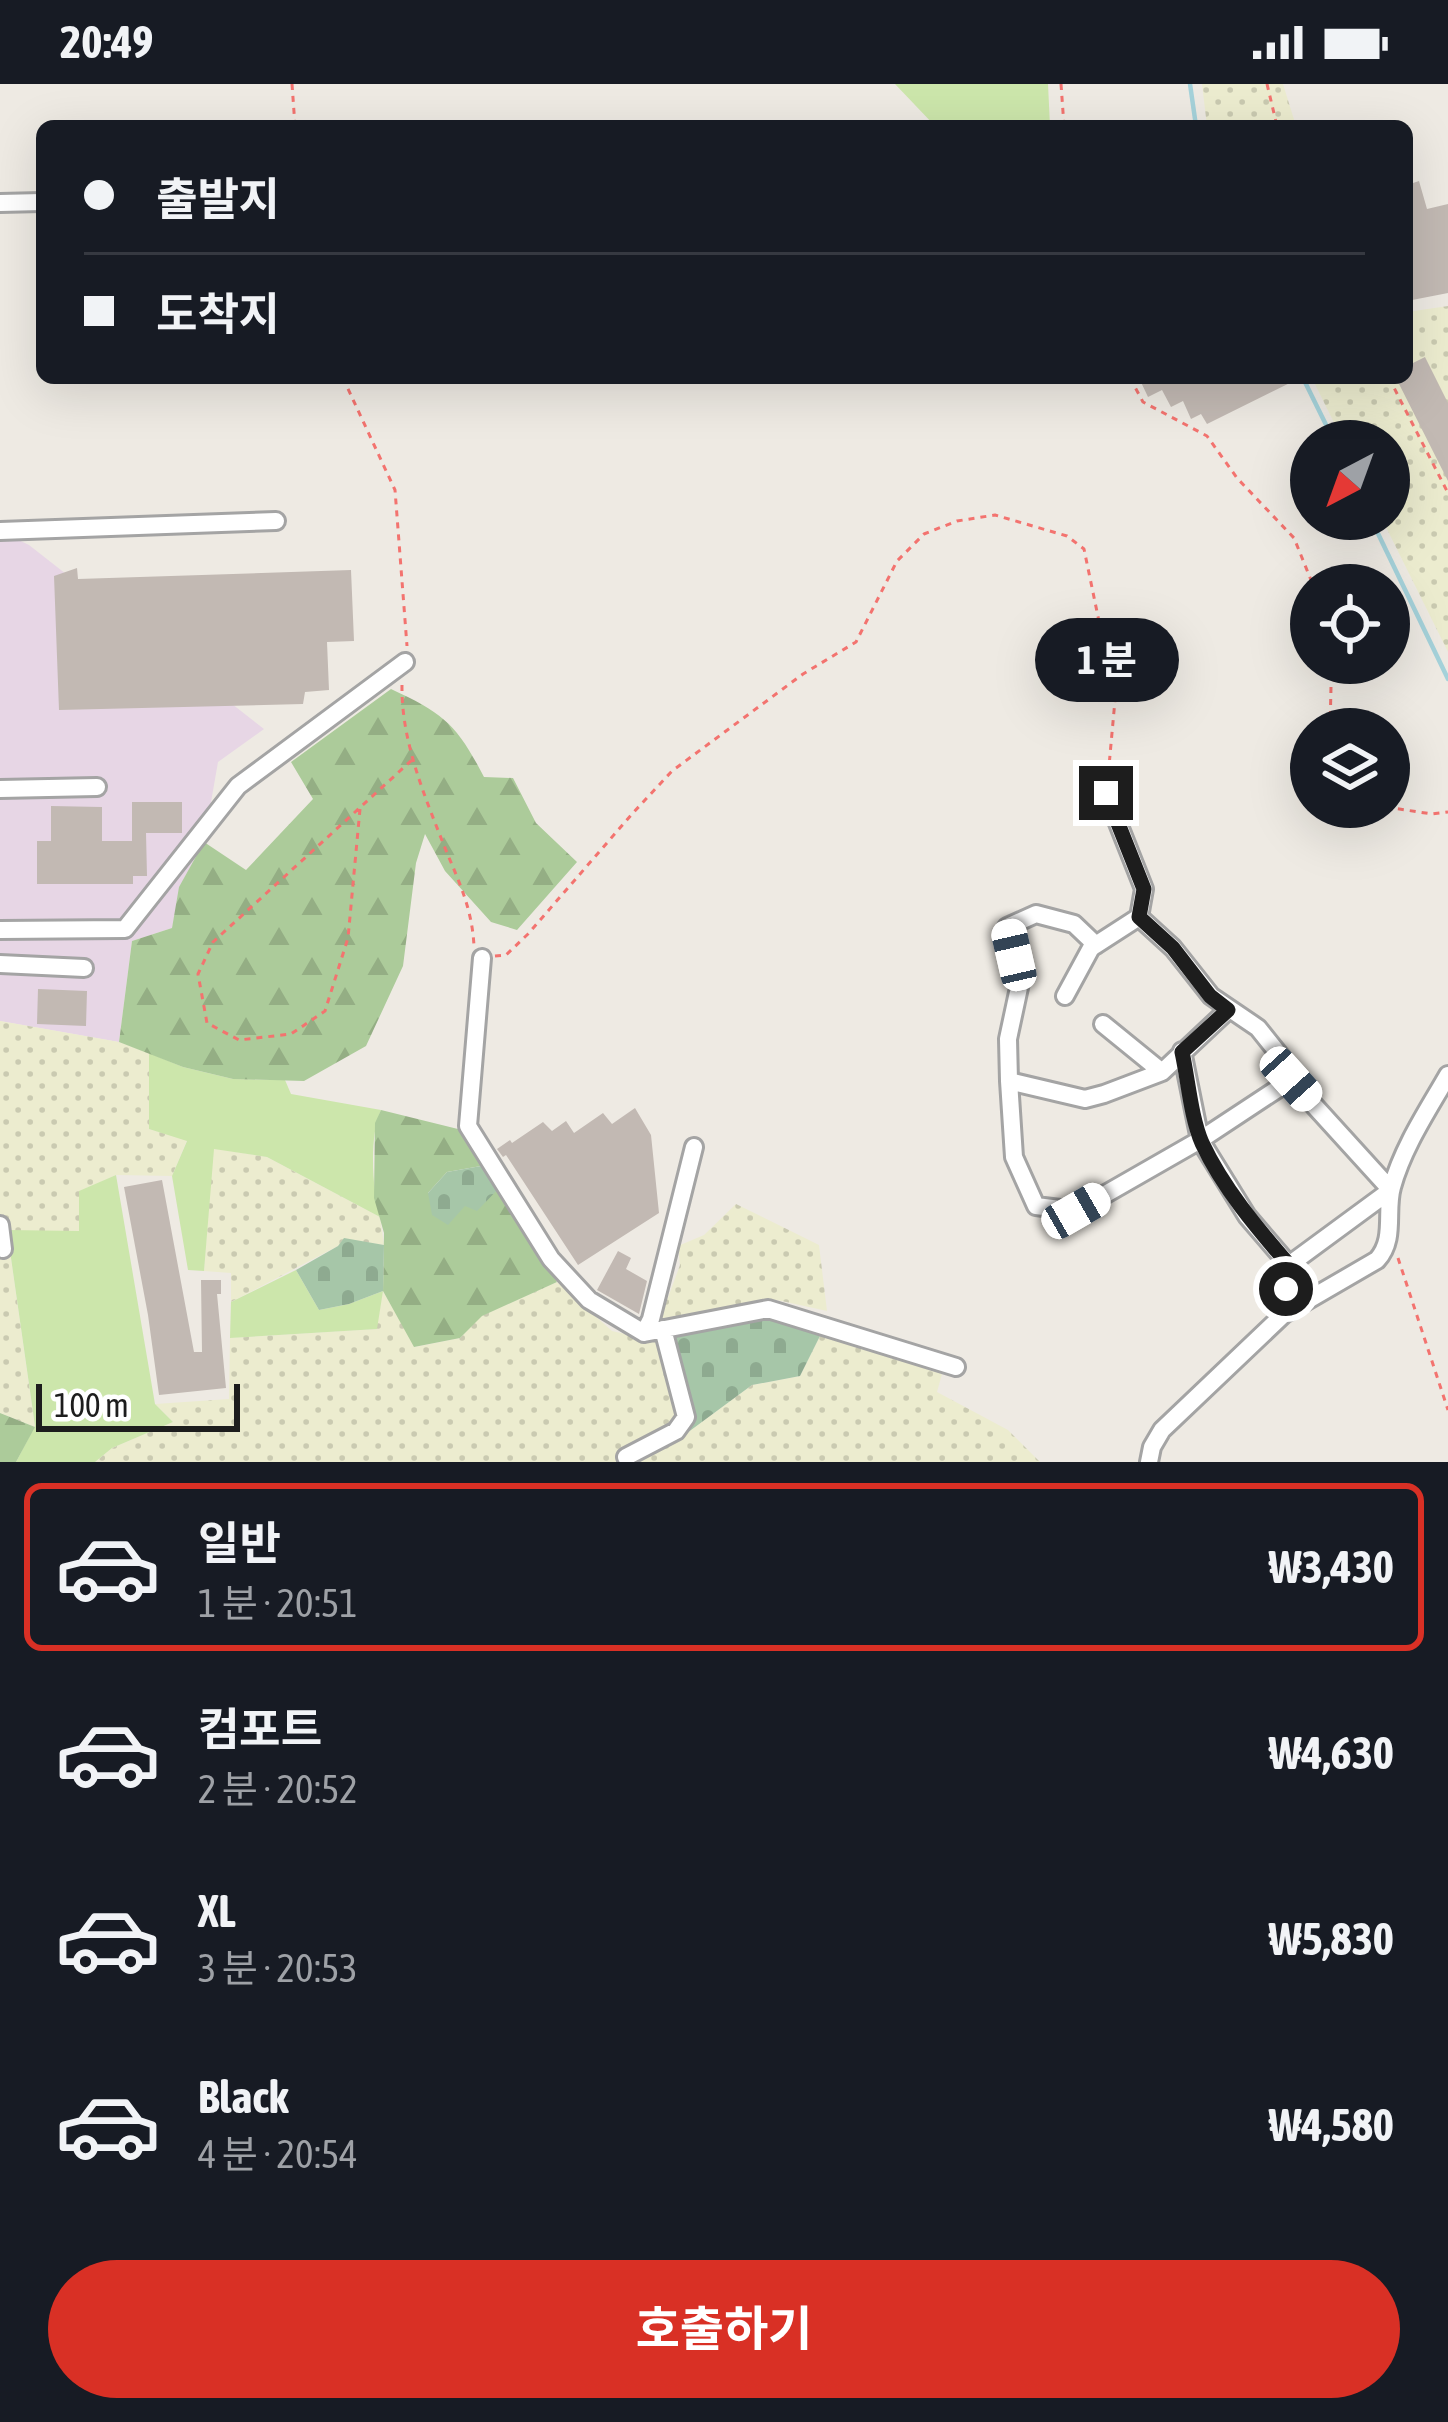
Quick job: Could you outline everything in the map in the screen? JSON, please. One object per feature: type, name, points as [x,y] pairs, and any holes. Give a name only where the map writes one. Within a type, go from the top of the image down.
[{"type":"street","points":[[0,203],[36,202]]},
{"type":"street","points":[[0,531],[276,521]]},
{"type":"street","points":[[0,930],[124,929],[238,786],[405,662]]},
{"type":"street","points":[[0,789],[97,787]]},
{"type":"street","points":[[1065,996],[1091,948],[1139,917],[1144,889],[1106,793]]},
{"type":"street","points":[[1096,945],[1074,924],[1036,914],[1007,927],[1020,983],[1008,1039],[1015,1157],[1036,1206],[1076,1211],[1200,1140],[1291,1079]]},
{"type":"street","points":[[1139,917],[1173,948],[1210,996],[1258,1028],[1282,1058],[1291,1079],[1391,1190]]},
{"type":"street","points":[[482,958],[468,1126],[551,1259],[589,1300],[644,1333],[768,1309],[956,1367]]},
{"type":"street","points":[[0,964],[84,968]]},
{"type":"street","points":[[1009,1081],[1085,1099],[1162,1072],[1228,1010]]},
{"type":"street","points":[[1103,1024],[1162,1072]]},
{"type":"street","points":[[1182,1052],[1200,1140],[1247,1216],[1289,1265],[1284,1314]]},
{"type":"street","points":[[1149,1462],[1162,1430],[1284,1314],[1386,1251],[1391,1190],[1408,1146],[1448,1075]]},
{"type":"street","points":[[644,1333],[694,1147]]},
{"type":"street","points":[[1289,1265],[1391,1190]]},
{"type":"street","points":[[0,1225],[3,1249]]},
{"type":"street","points":[[626,1457],[676,1431],[686,1417],[663,1329]]},
{"type":"path","points":[[292,84],[295,120]]},
{"type":"path","points":[[1061,84],[1064,120]]},
{"type":"path","points":[[1267,84],[1276,120]]},
{"type":"path","points":[[346,384],[395,490],[407,646],[401,691],[407,735],[425,799],[472,914],[475,946],[482,958],[506,955],[528,934],[672,771],[803,674],[856,642],[897,561],[924,534],[957,521],[995,514],[1067,536],[1084,549],[1101,631],[1118,667],[1106,793]]},
{"type":"path","points":[[1133,384],[1143,402],[1207,436],[1237,478],[1294,538],[1305,564]]},
{"type":"path","points":[[1392,384],[1448,493]]},
{"type":"path","points":[[360,808],[348,938],[325,1011],[291,1034],[239,1040],[208,1023],[198,974],[213,942],[414,758]]},
{"type":"path","points":[[1410,811],[1448,812]]},
{"type":"path","points":[[1389,1234],[1448,1410]]},
{"type":"shaded area","points":[[0,531],[29,545],[264,729],[218,762],[204,842],[180,886],[172,928],[132,941],[119,1042],[0,1021]]},
{"type":"green space","points":[[895,84],[1048,84],[1050,120],[929,120]]},
{"type":"green space","points":[[1202,84],[1283,84],[1294,120],[1206,120]]},
{"type":"green space","points":[[1448,306],[1448,652],[1410,575],[1410,564],[1404,564],[1392,540],[1410,540],[1410,420],[1333,420],[1315,384],[1413,384],[1413,311]]},
{"type":"green space","points":[[391,689],[448,723],[484,777],[513,778],[536,823],[577,862],[517,930],[491,922],[445,871],[425,834],[416,863],[403,966],[366,1046],[304,1081],[233,1079],[183,1067],[119,1042],[132,941],[172,928],[179,887],[204,842],[246,870],[313,799],[291,762]]},
{"type":"green space","points":[[0,1021],[119,1042],[149,1053],[149,1129],[187,1140],[172,1176],[116,1175],[80,1191],[80,1231],[7,1231],[35,1427],[0,1413]]},
{"type":"green space","points":[[149,1053],[233,1079],[285,1080],[291,1094],[381,1110],[373,1163],[380,1217],[267,1157],[214,1149],[204,1271],[188,1270],[172,1176],[187,1141],[149,1129]]},
{"type":"green space","points":[[381,1110],[462,1130],[481,1166],[447,1172],[428,1193],[465,1205],[498,1188],[557,1282],[482,1316],[460,1338],[414,1347],[383,1291],[384,1233],[374,1198],[375,1123]]},
{"type":"green space","points":[[213,1148],[267,1157],[380,1217],[384,1245],[344,1239],[231,1302],[231,1273],[204,1271]]},
{"type":"green space","points":[[481,1166],[504,1183],[477,1211],[465,1206],[448,1225],[432,1215],[428,1193],[447,1172]]},
{"type":"green space","points":[[116,1175],[155,1404],[173,1422],[112,1448],[95,1462],[16,1462],[35,1426],[7,1230],[79,1231],[79,1191]]},
{"type":"green space","points":[[736,1204],[819,1245],[827,1311],[777,1300],[659,1322],[680,1265],[678,1246],[704,1235]]},
{"type":"green space","points":[[344,1238],[384,1245],[383,1291],[319,1310],[296,1270]]},
{"type":"green space","points":[[296,1270],[319,1310],[383,1291],[377,1329],[230,1338],[231,1302]]},
{"type":"green space","points":[[557,1282],[612,1331],[656,1341],[687,1433],[752,1385],[800,1376],[824,1328],[942,1374],[937,1392],[1008,1430],[1040,1462],[95,1462],[112,1448],[173,1422],[155,1404],[229,1399],[230,1338],[376,1329],[383,1291],[415,1347],[460,1338],[481,1316]]},
{"type":"green space","points":[[770,1316],[824,1328],[800,1376],[752,1385],[687,1433],[656,1341]]},
{"type":"green space","points":[[0,1413],[35,1427],[16,1462],[0,1462]]},
{"type":"building","points":[[1419,181],[1427,209],[1448,204],[1448,293],[1413,300],[1413,183]]},
{"type":"building","points":[[1425,357],[1448,403],[1448,481],[1399,384],[1413,384],[1413,363]]},
{"type":"building","points":[[1142,384],[1288,384],[1207,424],[1201,414],[1191,419],[1183,401],[1171,407],[1162,390],[1148,397]]},
{"type":"building","points":[[77,568],[78,579],[351,570],[354,641],[327,642],[329,690],[305,692],[303,704],[59,710],[54,576]]},
{"type":"building","points":[[132,802],[182,802],[182,833],[146,833],[147,876],[133,876],[133,884],[37,884],[37,841],[51,841],[51,806],[102,807],[102,841],[132,841]]},
{"type":"building","points":[[38,989],[87,991],[86,1026],[37,1024]]},
{"type":"building","points":[[635,1108],[651,1135],[659,1213],[578,1265],[506,1155],[497,1149],[543,1122],[552,1131],[566,1121],[574,1133],[603,1113],[612,1124]]},
{"type":"building","points":[[162,1180],[194,1352],[202,1352],[201,1280],[221,1280],[221,1294],[217,1294],[226,1388],[159,1395],[124,1187]]},
{"type":"building","points":[[618,1251],[631,1258],[626,1269],[647,1281],[639,1314],[597,1290]]},
{"type":"waterway","points":[[1190,84],[1195,120]]},
{"type":"waterway","points":[[1306,384],[1324,420]]},
{"type":"waterway","points":[[1381,540],[1448,679]]},
{"type":"route","points":[[1106,793],[1144,889],[1139,917],[1228,1010],[1182,1052],[1200,1140],[1247,1216],[1289,1265],[1286,1289]]}]
